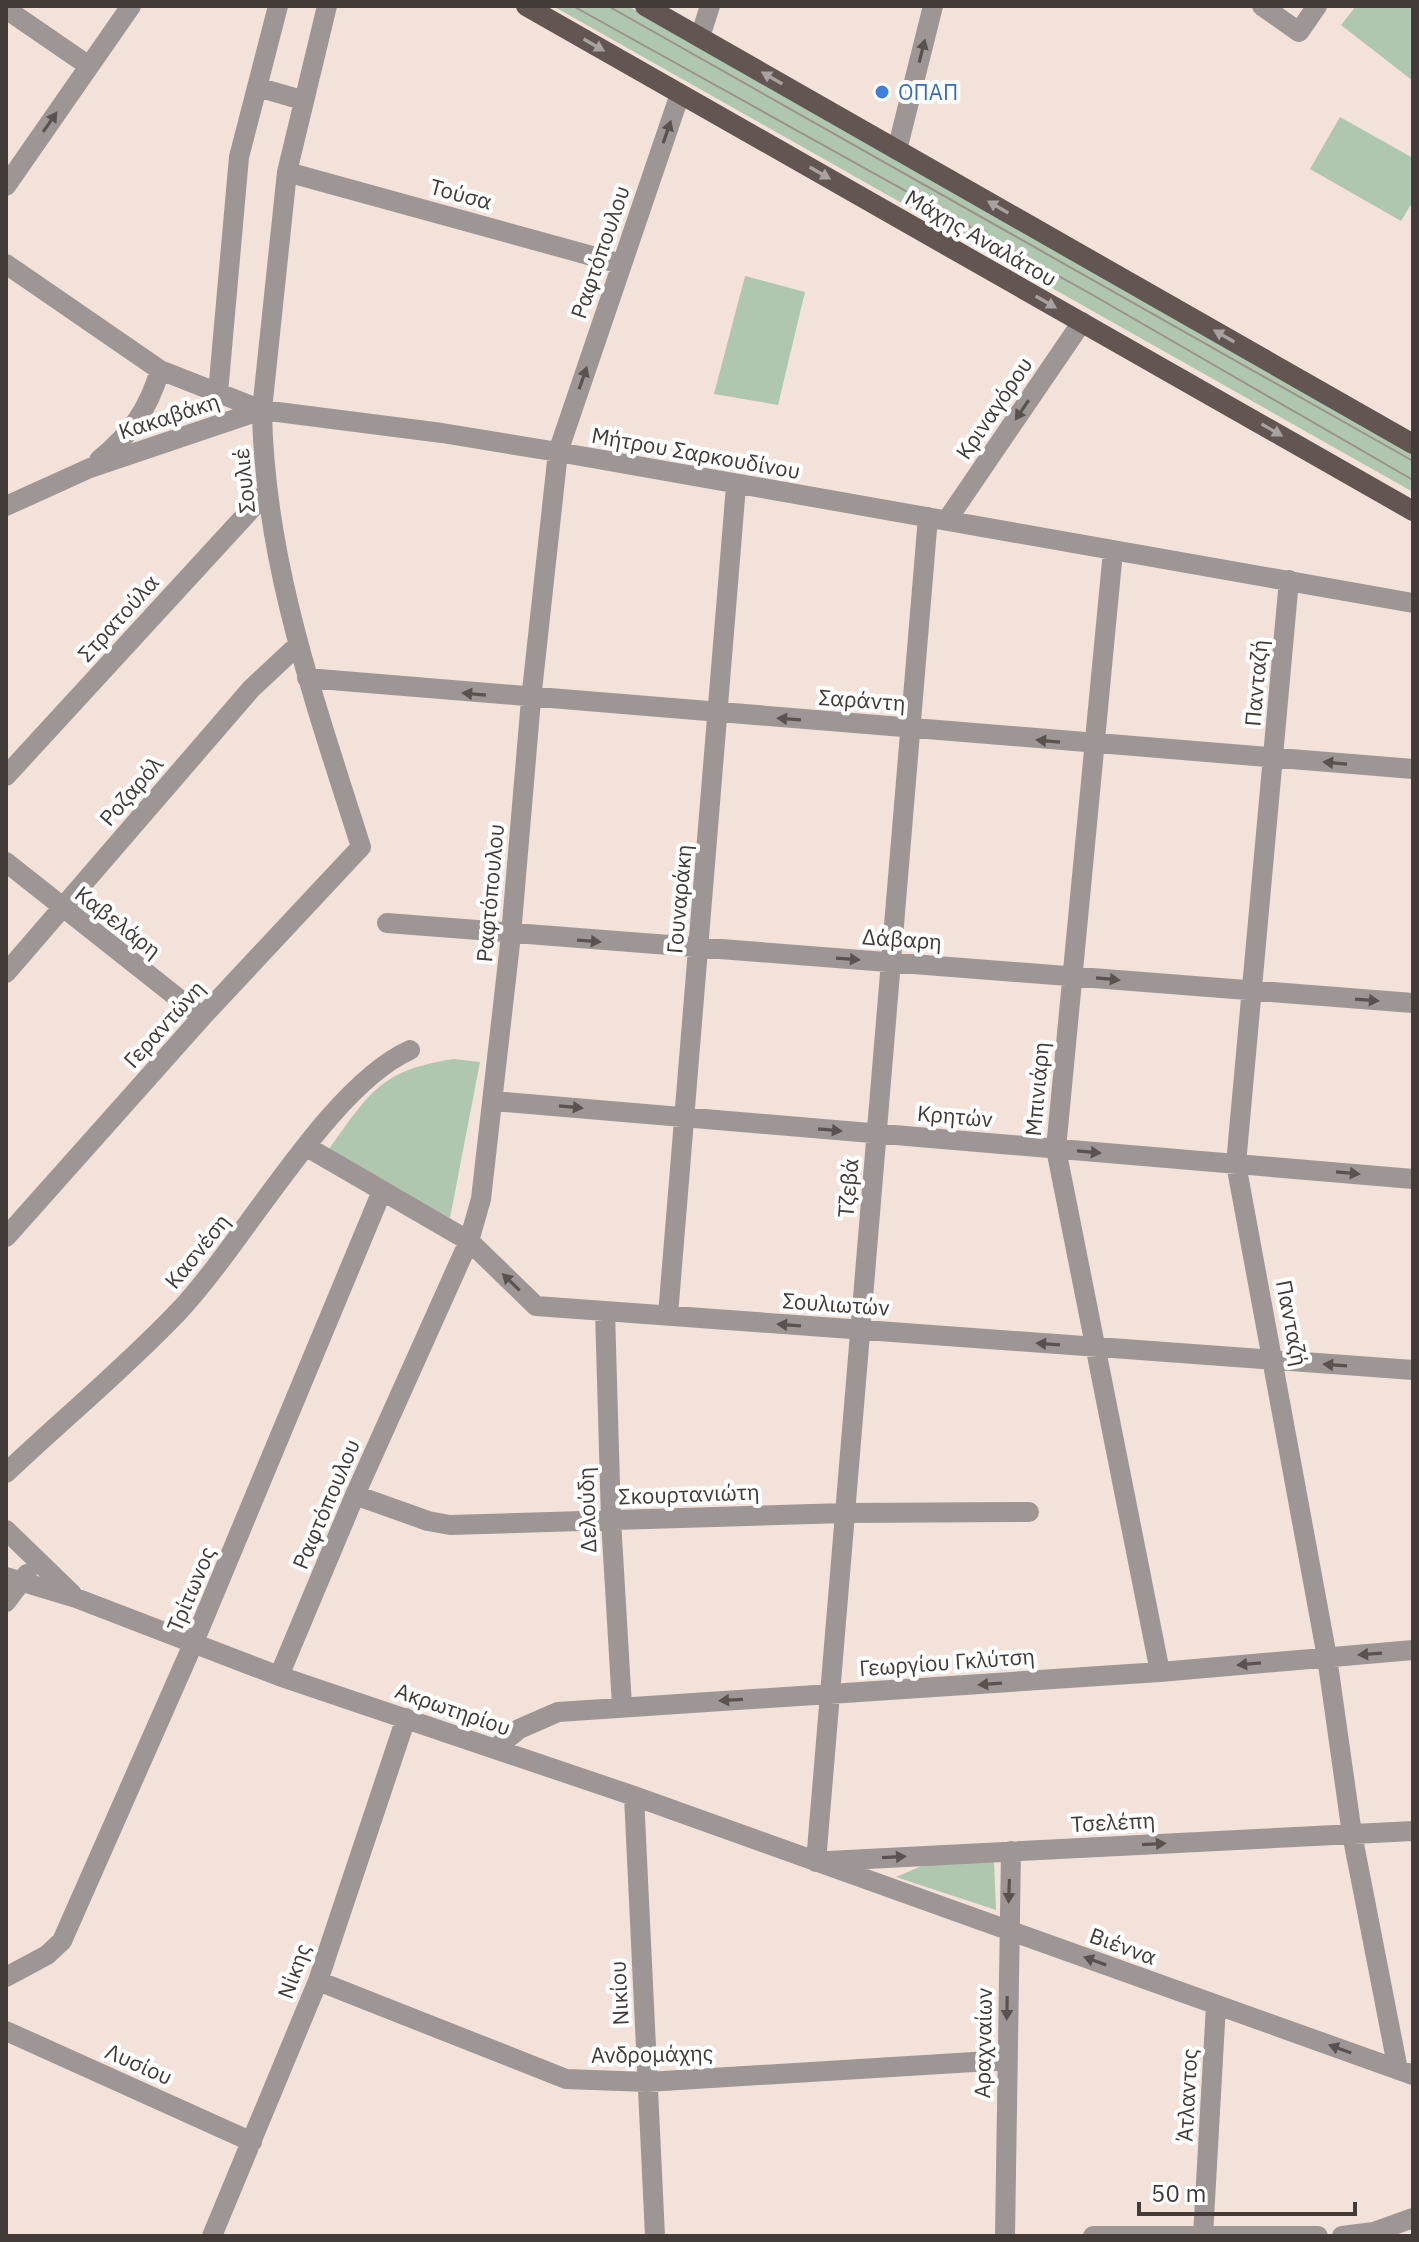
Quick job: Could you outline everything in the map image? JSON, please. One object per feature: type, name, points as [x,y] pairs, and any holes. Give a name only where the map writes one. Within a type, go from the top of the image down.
[{"type":"main road","name":"Μάχης Αναλάτου","points":[[526,6],[1413,511]]},
{"type":"main road","name":"Μάχης Αναλάτου","points":[[645,6],[1413,444]]},
{"type":"street","points":[[6,186],[131,6]]},
{"type":"street","points":[[218,393],[234,193],[278,6]]},
{"type":"street","name":"Σουλιέ","points":[[327,6],[287,172],[262,410],[266,493],[298,645],[361,847]]},
{"type":"street","points":[[700,37],[710,6]]},
{"type":"street","points":[[897,150],[933,6]]},
{"type":"street","points":[[1262,6],[1299,32],[1317,6]]},
{"type":"street","points":[[6,9],[89,66]]},
{"type":"street","points":[[257,87],[302,100]]},
{"type":"street","name":"Ραφτόπουλου","points":[[279,1676],[355,1495],[469,1241],[481,1199],[494,1101],[531,700],[558,452],[680,94]]},
{"type":"street","name":"Τούσα","points":[[287,172],[621,264]]},
{"type":"street","name":"Μήτρου Σαρκουδίνου","points":[[6,264],[160,370],[262,410],[442,433],[558,452],[736,486],[1413,603]]},
{"type":"street","name":"Κριναγόρου","points":[[938,519],[1082,322]]},
{"type":"street","name":"Κακαβάκη","points":[[90,468],[128,436],[152,397],[160,370]]},
{"type":"street","name":"Κακαβάκη","points":[[6,506],[90,468],[262,410]]},
{"type":"street","name":"Γουναράκη","points":[[668,1315],[736,486]]},
{"type":"street","name":"Στρατούλα","points":[[6,776],[266,493]]},
{"type":"street","name":"Τζεβά","points":[[816,1862],[910,728],[938,519]]},
{"type":"street","name":"Μπινιάρη","points":[[1113,551],[1092,745],[1056,1149],[1098,1347],[1160,1672]]},
{"type":"street","name":"Πανταζή","points":[[1289,580],[1236,1164],[1275,1361],[1327,1657],[1352,1834],[1406,2073]]},
{"type":"street","name":"Ροζαρόλ","points":[[6,973],[251,689],[298,645]]},
{"type":"street","name":"Σαράντη","points":[[307,678],[531,700],[1413,769]]},
{"type":"street","name":"Γεραντώνη","points":[[6,1237],[202,1017],[361,847]]},
{"type":"street","name":"Καβελάρη","points":[[6,862],[61,909],[202,1017]]},
{"type":"street","name":"Δάβαρη","points":[[387,923],[699,950],[1413,1003]]},
{"type":"street","name":"Κασνέση","points":[[6,1473],[177,1313],[221,1263],[307,1147],[370,1074],[410,1050]]},
{"type":"street","name":"Κρητών","points":[[494,1101],[1413,1179]]},
{"type":"street","name":"Σουλιωτών","points":[[307,1147],[469,1241],[536,1306],[1413,1370]]},
{"type":"street","name":"Τρίτωνος","points":[[6,1977],[47,1955],[62,1941],[194,1642],[382,1191]]},
{"type":"street","name":"Δελούδη","points":[[605,1311],[611,1520],[622,1706]]},
{"type":"street","name":"Σκουρτανιώτη","points":[[355,1495],[428,1521],[450,1525],[845,1513],[1029,1512]]},
{"type":"street","points":[[6,1530],[76,1598]]},
{"type":"street","points":[[6,1602],[13,1579],[38,1563]]},
{"type":"street","name":"Ακρωτηρίου","points":[[13,1579],[76,1598],[279,1676],[634,1796],[816,1862]]},
{"type":"street","name":"Γεωργίου Γκλύτση","points":[[495,1749],[536,1719],[558,1712],[1160,1672],[1413,1650]]},
{"type":"street","name":"Νίκης","points":[[212,2236],[318,1981],[406,1718]]},
{"type":"street","name":"Νικίου","points":[[634,1796],[655,2236]]},
{"type":"street","name":"Τσελέπη","points":[[816,1862],[1413,1831]]},
{"type":"street","name":"Αραχναίων","points":[[1005,2236],[1011,1851]]},
{"type":"street","name":"Βιέννα","points":[[816,1862],[1406,2073]]},
{"type":"street","name":"Ανδρομάχης","points":[[318,1981],[566,2079],[647,2082],[1006,2060]]},
{"type":"street","name":"Άτλαντος","points":[[1203,2235],[1216,2005]]},
{"type":"street","name":"Λυσίου","points":[[6,2031],[252,2142]]},
{"type":"street","points":[[1342,2236],[1374,2232],[1413,2218]]},
{"type":"street","points":[[1093,2236],[1318,2236]]},
{"type":"green space","points":[[553,6],[628,6],[1413,452],[1413,492]]},
{"type":"green space","points":[[1356,6],[1413,6],[1413,81],[1341,25]]},
{"type":"green space","points":[[1340,117],[1413,158],[1413,201],[1401,221],[1310,169]]},
{"type":"green space","points":[[745,276],[805,292],[778,405],[714,394]]},
{"type":"green space","points":[[454,1059],[480,1062],[450,1218],[327,1152],[378,1088],[408,1070]]},
{"type":"green space","points":[[933,1861],[994,1861],[996,1910],[896,1877]]},
{"type":"tram line","points":[[573,6],[1091,294],[1413,480]]},
{"type":"tram line","points":[[608,6],[1413,461]]},
{"type":"place","name":"ΟΠΑΠ","points":[[882,92]]}]
